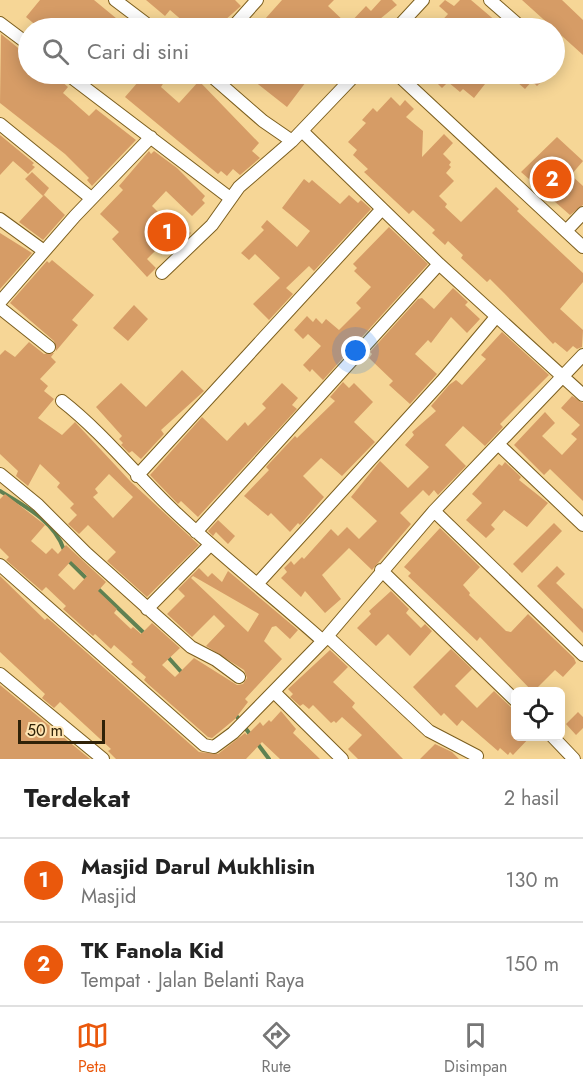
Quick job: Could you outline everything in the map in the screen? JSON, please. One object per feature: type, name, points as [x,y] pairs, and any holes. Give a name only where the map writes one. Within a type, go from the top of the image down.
[{"type":"street","points":[[115,0],[139,18]]},
{"type":"street","points":[[406,18],[423,0]]},
{"type":"street","points":[[490,0],[511,18]]},
{"type":"street","points":[[240,18],[254,1]]},
{"type":"street","points":[[0,23],[18,36]]},
{"type":"street","points":[[80,84],[230,198]]},
{"type":"street","points":[[220,84],[263,121],[292,141]]},
{"type":"street","points":[[162,273],[212,225],[230,198],[292,141],[347,84]]},
{"type":"street","points":[[408,84],[583,247]]},
{"type":"street","points":[[0,124],[91,198]]},
{"type":"street","points":[[302,131],[439,264],[583,395]]},
{"type":"street","points":[[0,302],[91,198],[152,137]]},
{"type":"street","points":[[137,476],[382,209]]},
{"type":"street","points":[[566,231],[583,213]]},
{"type":"street","points":[[0,219],[44,251]]},
{"type":"street","points":[[196,532],[439,264]]},
{"type":"street","points":[[0,308],[49,346]]},
{"type":"street","points":[[258,583],[442,381],[496,317]]},
{"type":"street","points":[[0,565],[204,745],[214,747],[244,723],[325,638],[434,511],[583,355]]},
{"type":"street","points":[[62,401],[86,420],[137,476],[210,545],[325,638],[429,730],[477,756]]},
{"type":"street","points":[[498,444],[583,525]]},
{"type":"street","points":[[0,474],[38,505],[147,609],[191,647],[216,660],[239,677]]},
{"type":"street","points":[[434,511],[583,655]]},
{"type":"street","points":[[147,609],[210,545]]},
{"type":"street","points":[[381,570],[511,696]]},
{"type":"street","points":[[0,674],[104,759]]},
{"type":"street","points":[[274,692],[342,759]]},
{"type":"street","points":[[557,741],[574,759]]},
{"type":"building","points":[[40,0],[94,0],[116,18],[27,18]]},
{"type":"building","points":[[146,0],[235,0],[241,6],[227,18],[179,18],[170,10],[165,16]]},
{"type":"building","points":[[282,0],[334,0],[328,6],[341,18],[266,18]]},
{"type":"building","points":[[381,0],[392,0],[397,5],[381,18],[355,18],[366,6],[371,11]]},
{"type":"building","points":[[445,0],[454,6],[460,0],[471,0],[492,18],[444,18],[448,14],[439,6]]},
{"type":"building","points":[[522,0],[562,0],[583,20],[583,55],[565,39],[565,18],[542,18]]},
{"type":"building","points":[[1,34],[18,48],[18,84],[65,84],[68,87],[63,93],[89,116],[96,109],[136,140],[92,186],[87,180],[89,178],[65,154],[0,103]]},
{"type":"building","points":[[136,84],[163,84],[161,87],[179,103],[196,84],[202,84],[259,143],[252,151],[260,158],[240,175],[233,169],[227,176],[221,171],[218,174],[125,97]]},
{"type":"building","points":[[258,84],[304,84],[287,107]]},
{"type":"building","points":[[450,84],[485,84],[474,98],[463,89],[460,92]]},
{"type":"building","points":[[519,84],[529,84],[525,89]]},
{"type":"building","points":[[391,97],[400,106],[405,100],[414,109],[406,117],[423,131],[422,157],[444,134],[453,143],[443,154],[451,162],[449,165],[451,167],[446,173],[454,181],[439,196],[447,204],[445,207],[461,222],[496,187],[519,209],[517,211],[583,273],[583,282],[560,309],[583,330],[582,347],[577,349],[573,346],[567,352],[555,342],[553,344],[490,279],[487,282],[461,258],[463,255],[448,241],[445,245],[432,233],[435,230],[413,210],[409,214],[364,172],[368,169],[353,155],[357,150],[348,142],[366,123],[362,120],[373,108],[377,112]]},
{"type":"building","points":[[0,135],[34,163],[32,165],[35,167],[28,174],[13,161],[0,175]]},
{"type":"building","points":[[557,137],[583,161],[571,175],[583,186],[583,205],[570,215],[521,172]]},
{"type":"building","points":[[149,151],[151,154],[154,151],[177,168],[205,196],[202,200],[205,203],[192,216],[166,191],[152,206],[177,231],[182,225],[191,233],[178,246],[172,241],[163,251],[159,247],[147,259],[156,268],[147,277],[112,239],[119,232],[100,214],[123,190],[119,186]]},
{"type":"building","points":[[32,172],[49,188],[43,196],[25,179]]},
{"type":"building","points":[[304,179],[309,183],[312,180],[340,204],[349,195],[358,203],[361,200],[371,209],[314,271],[309,266],[286,288],[293,294],[269,320],[253,304],[280,278],[255,254],[249,260],[241,253],[264,230],[261,227],[267,220],[297,247],[310,231],[282,208]]},
{"type":"building","points":[[44,195],[65,215],[43,240],[19,222]]},
{"type":"building","points":[[389,227],[428,264],[323,380],[312,369],[310,372],[303,365],[321,346],[308,334],[303,339],[294,330],[307,316],[313,322],[316,318],[322,324],[326,319],[339,330],[361,308],[356,303],[371,287],[354,271],[357,268],[353,264]]},
{"type":"building","points":[[0,233],[32,253],[0,289]]},
{"type":"building","points":[[52,260],[94,295],[72,320],[78,325],[56,351],[54,341],[10,303],[47,261],[49,263]]},
{"type":"building","points":[[453,288],[468,302],[465,305],[480,319],[467,333],[451,317],[431,343],[428,340],[415,354],[437,374],[410,404],[389,385],[393,381],[369,358],[372,354],[370,352],[418,299],[422,298],[434,309]]},
{"type":"building","points":[[134,305],[148,319],[128,341],[113,328]]},
{"type":"building","points":[[502,332],[549,375],[500,424],[503,427],[485,446],[463,426],[445,445],[466,466],[438,495],[434,490],[429,496],[423,490],[400,513],[411,524],[372,570],[349,548],[322,575],[341,599],[325,613],[305,591],[301,597],[281,578],[287,572],[284,568],[291,561],[294,565],[302,557],[304,559],[331,529],[338,536],[347,527],[359,539],[377,521],[351,497],[380,461],[408,488],[429,467],[405,445],[414,435],[412,432],[436,411],[431,406],[449,385],[456,380],[462,385],[486,359],[481,355]]},
{"type":"building","points":[[29,342],[44,354],[54,353],[51,357],[56,362],[40,379],[48,386],[44,391],[54,399],[38,418],[62,435],[75,422],[131,482],[199,545],[147,597],[107,561],[116,552],[88,525],[79,534],[68,524],[77,515],[70,508],[74,504],[57,487],[60,483],[40,464],[28,486],[16,476],[18,471],[0,454],[0,355],[5,350],[15,357]],"holes":[[[109,474],[133,497],[113,518],[93,497],[98,493],[95,489]]]},
{"type":"building","points":[[182,370],[204,391],[161,430],[164,434],[141,459],[132,451],[129,453],[121,445],[123,443],[119,439],[122,436],[96,407],[121,383],[146,407]]},
{"type":"building","points":[[343,382],[349,388],[354,383],[373,402],[354,422],[375,442],[342,476],[321,458],[303,476],[324,497],[300,525],[298,523],[290,532],[271,513],[268,516],[244,496],[269,470],[266,467],[295,436],[297,438],[335,401],[330,397]]},
{"type":"building","points":[[282,383],[298,398],[292,405],[297,409],[198,517],[181,501],[178,504],[150,475],[202,417],[227,441],[245,422],[248,426],[266,408],[262,404]]},
{"type":"building","points":[[572,396],[583,403],[583,501],[550,469],[544,475],[514,445],[545,412],[555,423],[542,436],[562,455],[577,439],[571,434],[580,425],[561,408]]},
{"type":"building","points":[[505,462],[521,477],[519,480],[548,503],[527,527],[504,510],[491,525],[495,529],[486,538],[466,520],[482,503],[472,494],[499,464],[502,466]]},
{"type":"building","points":[[5,494],[45,525],[31,541],[46,554],[52,548],[58,554],[66,545],[106,582],[98,591],[117,609],[114,613],[131,629],[133,627],[141,634],[152,623],[180,648],[162,665],[175,677],[194,658],[237,685],[243,684],[247,678],[244,670],[206,646],[225,626],[214,615],[192,637],[167,614],[185,596],[178,589],[199,568],[208,577],[212,573],[222,582],[228,571],[298,630],[290,639],[276,626],[272,627],[264,641],[282,659],[245,699],[248,702],[235,719],[212,738],[208,737],[148,684],[144,680],[146,677],[131,664],[133,662],[114,645],[111,649],[95,634],[93,636],[63,609],[66,606],[46,587],[42,591],[6,560],[9,557],[0,548],[0,499]],"holes":[[[71,561],[87,576],[74,590],[58,575]],[[193,576],[259,614],[248,632],[191,578]]]},
{"type":"building","points":[[218,520],[235,536],[228,544],[216,532],[213,536],[208,531]]},
{"type":"building","points":[[554,523],[562,531],[522,573],[513,564]]},
{"type":"building","points":[[440,528],[480,567],[463,585],[470,593],[469,595],[506,631],[511,632],[528,614],[574,658],[576,663],[563,677],[555,670],[538,687],[528,687],[480,637],[477,641],[408,576],[411,573],[404,567]]},
{"type":"building","points":[[557,566],[565,574],[556,583],[583,609],[583,633],[537,586]]},
{"type":"building","points":[[0,576],[45,620],[47,618],[51,621],[199,752],[218,754],[245,733],[247,735],[260,722],[263,726],[269,720],[271,722],[281,711],[296,729],[293,733],[320,759],[280,759],[262,742],[246,759],[116,759],[108,751],[111,749],[60,702],[54,708],[42,698],[45,694],[0,652]]},
{"type":"building","points":[[391,591],[409,609],[406,613],[421,628],[425,624],[432,631],[410,656],[388,634],[376,646],[357,628],[371,614],[369,611]]},
{"type":"building","points":[[451,649],[472,669],[455,686],[477,708],[494,691],[511,707],[511,741],[526,741],[513,755],[510,752],[508,755],[500,748],[498,751],[462,720],[457,726],[444,713],[441,716],[413,687]]},
{"type":"building","points":[[330,650],[348,667],[333,682],[355,703],[352,707],[403,759],[358,759],[348,749],[362,735],[342,717],[336,723],[334,721],[331,723],[313,705],[309,709],[303,704],[300,706],[290,697],[293,694],[288,689]]},
{"type":"building","points":[[0,685],[90,759],[0,759]]},
{"type":"building","points":[[578,712],[583,717],[583,728],[576,735],[566,724]]},
{"type":"building","points":[[435,744],[452,752],[459,759],[420,759]]},
{"type":"waterway","points":[[0,491],[46,523],[54,531],[64,550]]},
{"type":"waterway","points":[[68,560],[88,580]]},
{"type":"waterway","points":[[96,587],[145,634]]},
{"type":"waterway","points":[[167,656],[184,675]]},
{"type":"waterway","points":[[235,714],[252,737]]},
{"type":"waterway","points":[[257,743],[269,759]]},
{"type":"place","name":"TK Fanola Kid","points":[[552,179]]},
{"type":"place","name":"Masjid Darul Mukhlisin","points":[[167,232]]}]
